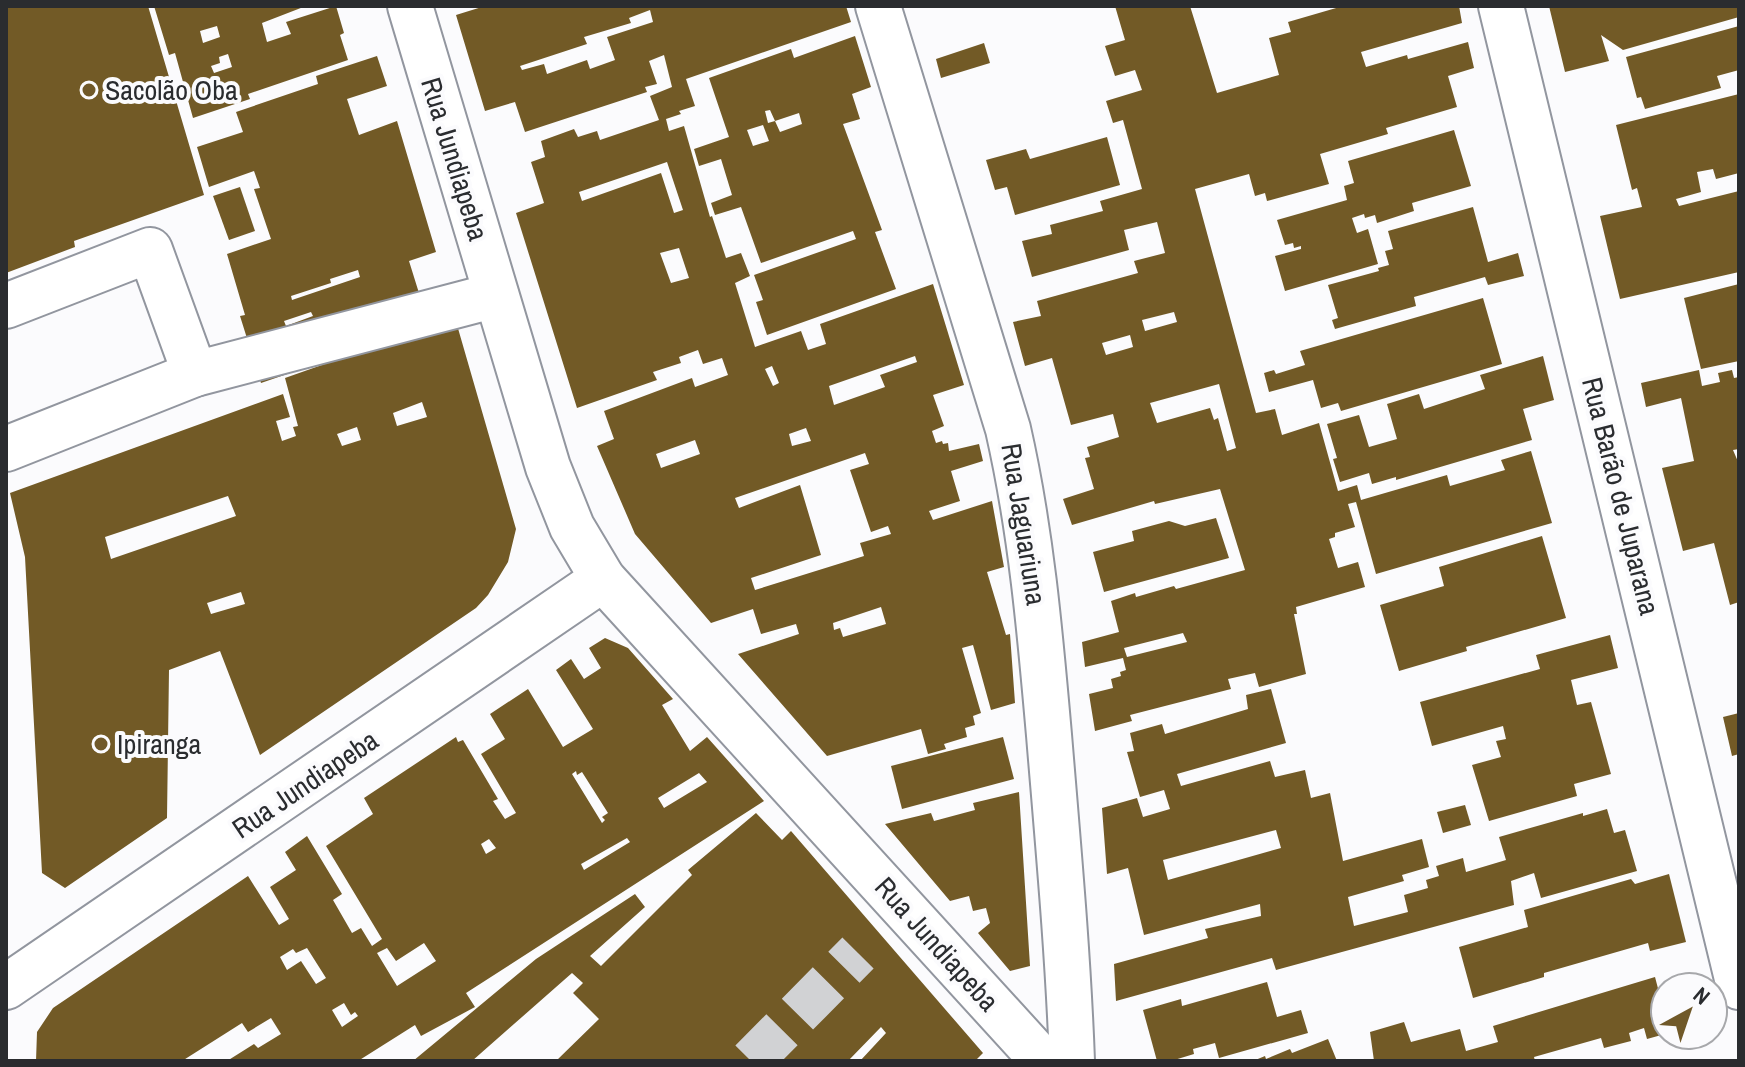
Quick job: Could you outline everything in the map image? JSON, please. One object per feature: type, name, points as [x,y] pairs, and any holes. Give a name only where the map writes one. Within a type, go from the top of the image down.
[{"type":"street","name":"Rua Jundiapeba","points":[[410,6],[548,467],[572,527],[603,579],[1043,1061]]},
{"type":"street","name":"Rua Jaguariuna","points":[[878,6],[1008,429],[1024,497],[1034,572],[1066,930],[1072,1061]]},
{"type":"street","name":"Rua Barão de Juparana","points":[[1501,6],[1739,987]]},
{"type":"street","points":[[6,306],[150,250],[195,374]]},
{"type":"street","points":[[6,449],[195,374],[496,295]]},
{"type":"street","name":"Rua Jundiapeba","points":[[6,987],[603,579]]},
{"type":"building","name":"Sacolão Oba","points":[[6,6],[148,6],[204,195],[74,241],[75,247],[6,273]]},
{"type":"building","points":[[154,6],[306,6],[262,23],[267,42],[291,34],[286,22],[336,6],[348,60],[248,94],[250,99],[193,118],[175,53],[169,55]],"holes":[[[217,26],[220,37],[203,43],[200,31]],[[228,54],[232,67],[214,73],[211,66],[220,63],[219,57]]]},
{"type":"building","points":[[485,6],[846,6],[851,22],[686,79],[695,106],[666,119],[669,131],[684,126],[710,217],[726,258],[741,253],[750,276],[735,283],[755,347],[801,331],[808,350],[826,344],[820,324],[933,284],[964,385],[933,395],[944,426],[932,431],[936,443],[948,443],[949,451],[979,444],[983,461],[951,471],[960,501],[929,511],[933,520],[992,501],[1004,567],[987,572],[1006,635],[1010,634],[1015,703],[991,710],[973,645],[962,648],[981,713],[973,716],[975,725],[965,728],[967,737],[944,744],[946,749],[928,754],[921,729],[827,756],[738,654],[799,634],[796,624],[761,634],[753,609],[711,623],[635,534],[597,446],[614,439],[604,411],[692,378],[695,387],[728,375],[722,358],[703,364],[698,350],[679,357],[681,363],[653,372],[657,380],[577,408],[516,213],[544,203],[531,162],[545,157],[541,141],[574,129],[578,137],[597,131],[600,140],[659,120],[650,96],[672,87],[664,55],[649,61],[657,84],[645,87],[647,92],[525,132],[515,102],[485,111],[456,15]],"holes":[[[650,10],[653,22],[607,37],[615,60],[590,69],[587,60],[547,74],[544,64],[522,70],[520,66],[587,44],[584,37],[631,23],[629,18]],[[667,162],[683,210],[674,213],[661,173],[582,201],[579,192]],[[679,248],[689,278],[671,283],[660,253]],[[915,356],[917,362],[880,375],[885,387],[834,405],[829,386]],[[772,366],[779,383],[773,386],[765,369]],[[806,428],[811,441],[792,446],[789,434]],[[695,440],[700,454],[661,468],[656,454]],[[865,453],[869,464],[850,470],[871,532],[888,526],[891,534],[860,543],[864,556],[755,590],[751,578],[821,555],[800,485],[739,508],[735,498]],[[881,607],[886,624],[843,637],[840,628],[834,630],[833,623]]]},
{"type":"building","points":[[1115,6],[1190,6],[1217,93],[1279,75],[1269,38],[1291,32],[1288,22],[1343,6],[1459,6],[1462,23],[1361,52],[1366,67],[1468,42],[1474,68],[1448,76],[1457,107],[1386,128],[1388,134],[1320,154],[1329,184],[1267,201],[1265,193],[1255,196],[1249,174],[1195,189],[1256,413],[1275,409],[1282,435],[1319,423],[1338,491],[1357,485],[1361,500],[1447,475],[1450,486],[1505,470],[1501,460],[1531,451],[1552,523],[1376,574],[1356,502],[1348,504],[1355,527],[1335,533],[1335,537],[1329,539],[1338,568],[1358,562],[1365,587],[1296,607],[1297,614],[1294,614],[1306,674],[1259,687],[1255,673],[1228,679],[1231,689],[1130,715],[1132,721],[1095,731],[1089,694],[1113,688],[1111,679],[1121,676],[1120,672],[1126,670],[1123,658],[1085,667],[1082,642],[1119,632],[1111,601],[1135,593],[1136,597],[1174,586],[1176,589],[1245,570],[1220,489],[1155,504],[1154,501],[1072,525],[1063,499],[1094,489],[1085,458],[1090,457],[1087,447],[1119,437],[1113,414],[1071,425],[1052,358],[1025,366],[1013,322],[1041,316],[1037,301],[1138,273],[1134,261],[1165,253],[1157,222],[1124,230],[1129,250],[1032,277],[1022,241],[1052,234],[1050,225],[1103,211],[1100,201],[1142,189],[1123,120],[1113,123],[1106,101],[1142,90],[1135,70],[1115,76],[1105,46],[1125,40]],"holes":[[[1174,312],[1177,322],[1145,331],[1142,320]],[[1130,335],[1133,347],[1106,355],[1102,343]],[[1219,384],[1236,448],[1227,451],[1218,418],[1214,420],[1210,408],[1157,423],[1150,403]],[[1183,633],[1187,642],[1127,657],[1124,648]]]},
{"type":"building","points":[[1549,6],[1739,6],[1739,17],[1623,50],[1601,35],[1609,61],[1565,72]]},
{"type":"building","points":[[1739,26],[1739,70],[1717,76],[1721,88],[1645,109],[1641,97],[1637,98],[1626,57]]},
{"type":"building","points":[[855,36],[871,87],[852,94],[860,119],[843,124],[882,230],[875,232],[896,289],[767,335],[756,302],[763,300],[754,275],[856,239],[853,231],[761,263],[741,207],[715,215],[711,203],[732,195],[721,159],[699,166],[694,149],[729,137],[709,78],[791,49],[794,58]],"holes":[[[770,110],[775,121],[768,123],[765,111]],[[799,113],[802,124],[780,132],[775,121]],[[763,125],[769,141],[753,146],[747,130]]]},
{"type":"building","points":[[984,43],[990,63],[941,78],[936,59]]},
{"type":"building","points":[[377,56],[387,86],[347,99],[359,135],[397,121],[436,252],[409,261],[428,322],[293,367],[293,372],[261,383],[240,316],[245,315],[227,254],[271,239],[254,189],[260,188],[254,171],[209,187],[197,147],[243,132],[236,112],[318,84],[316,76]],"holes":[[[358,270],[360,277],[292,300],[291,296]],[[311,312],[313,316],[286,326],[284,321]]]},
{"type":"building","points":[[1739,94],[1739,173],[1716,179],[1713,169],[1697,172],[1701,192],[1676,199],[1679,206],[1739,191],[1739,272],[1620,299],[1600,216],[1642,207],[1637,188],[1632,190],[1616,125]]},
{"type":"building","points":[[1454,130],[1471,186],[1412,203],[1414,211],[1377,223],[1375,215],[1365,218],[1364,214],[1352,218],[1357,233],[1368,229],[1378,264],[1285,291],[1275,256],[1301,249],[1301,246],[1294,248],[1293,243],[1285,245],[1277,220],[1347,200],[1344,186],[1354,183],[1348,161]]},
{"type":"building","points":[[1107,137],[1120,185],[1015,215],[1007,187],[995,190],[986,160],[1026,149],[1030,159]]},
{"type":"building","points":[[240,187],[255,231],[229,240],[213,196]]},
{"type":"building","points":[[1473,207],[1488,262],[1518,253],[1524,276],[1488,285],[1485,277],[1414,297],[1416,306],[1335,329],[1332,320],[1338,318],[1328,285],[1379,271],[1378,268],[1389,265],[1385,251],[1393,249],[1388,231]]},
{"type":"building","points":[[1739,284],[1739,361],[1701,369],[1684,298]]},
{"type":"building","points":[[1483,298],[1502,364],[1341,411],[1338,403],[1321,408],[1313,380],[1269,392],[1264,373],[1274,370],[1276,374],[1305,365],[1300,351]]},
{"type":"building","points":[[455,318],[516,529],[508,562],[488,595],[476,608],[260,755],[220,651],[169,670],[167,818],[65,888],[42,873],[25,557],[10,493],[283,394],[290,417],[276,421],[282,441],[296,436],[293,427],[298,426],[285,378]],"holes":[[[422,402],[427,417],[397,426],[393,413]],[[357,427],[361,440],[342,446],[337,434]],[[228,496],[236,516],[111,559],[105,537]],[[241,592],[245,604],[211,614],[207,603]]]},
{"type":"building","points":[[1543,356],[1554,400],[1523,409],[1532,440],[1396,480],[1396,477],[1372,484],[1369,473],[1340,482],[1327,424],[1359,415],[1369,447],[1397,439],[1387,404],[1419,394],[1424,409],[1485,389],[1480,375]]},
{"type":"building","points":[[1699,370],[1702,386],[1720,382],[1718,373],[1732,370],[1734,378],[1739,377],[1739,449],[1733,450],[1739,464],[1739,602],[1730,605],[1714,543],[1683,551],[1662,468],[1694,461],[1681,398],[1646,407],[1641,383]]},
{"type":"building","points":[[1216,518],[1229,558],[1104,592],[1093,552],[1134,541],[1132,531],[1169,521],[1185,526]]},
{"type":"building","points":[[1542,536],[1566,618],[1466,647],[1467,651],[1399,671],[1380,605],[1444,586],[1439,567]]},
{"type":"building","points":[[1610,635],[1618,668],[1571,680],[1577,705],[1591,702],[1611,774],[1574,784],[1577,796],[1489,821],[1472,765],[1501,757],[1496,741],[1506,739],[1503,726],[1432,746],[1420,702],[1540,669],[1536,655]]},
{"type":"building","points":[[605,638],[628,648],[673,699],[662,705],[690,751],[707,737],[764,801],[466,993],[475,1007],[421,1036],[415,1025],[358,1061],[227,1061],[254,1044],[258,1048],[281,1034],[271,1018],[248,1032],[242,1023],[182,1061],[36,1061],[37,1032],[53,1008],[248,876],[279,925],[289,919],[270,887],[296,870],[285,852],[307,836],[342,894],[333,900],[352,933],[361,928],[372,946],[382,939],[326,846],[373,814],[364,798],[456,737],[458,742],[463,740],[498,799],[493,801],[505,819],[516,813],[481,754],[505,739],[490,714],[528,689],[563,747],[593,729],[556,670],[571,659],[584,679],[601,668],[589,648]],"holes":[[[576,771],[577,775],[582,772],[608,813],[602,817],[605,820],[602,823],[572,774]],[[699,773],[707,782],[664,808],[658,798]],[[627,838],[630,842],[584,870],[581,864]],[[489,839],[496,848],[486,854],[481,844]],[[424,943],[436,961],[397,986],[377,953],[387,948],[396,961]],[[307,948],[326,978],[316,984],[301,961],[287,970],[280,957],[293,949],[296,953]],[[344,1003],[351,1015],[355,1012],[358,1016],[342,1027],[332,1010]]]},
{"type":"building","points":[[1271,689],[1286,743],[1177,774],[1181,786],[1270,761],[1275,777],[1305,770],[1311,798],[1330,793],[1343,861],[1422,839],[1429,867],[1402,875],[1404,881],[1348,897],[1354,926],[1408,912],[1404,895],[1428,888],[1426,880],[1439,876],[1436,866],[1463,858],[1466,872],[1506,860],[1499,837],[1583,813],[1583,816],[1607,809],[1614,833],[1625,830],[1637,871],[1541,898],[1534,873],[1511,881],[1514,905],[1276,970],[1272,958],[1116,1001],[1114,964],[1208,938],[1205,929],[1261,916],[1260,904],[1144,935],[1128,868],[1107,874],[1102,808],[1137,798],[1143,817],[1170,809],[1164,790],[1140,797],[1127,752],[1134,751],[1130,733],[1162,724],[1165,734],[1248,709],[1246,695]],"holes":[[[1276,830],[1281,848],[1168,880],[1163,860]]]},
{"type":"building","points":[[1739,713],[1739,754],[1732,756],[1723,717]]},
{"type":"building","points":[[1003,737],[1014,779],[902,809],[891,766]]},
{"type":"building","points":[[1019,792],[1030,966],[1010,971],[978,933],[990,923],[986,908],[973,911],[969,896],[950,901],[885,824],[931,813],[934,821],[975,810],[973,803]]},
{"type":"building","points":[[1465,805],[1471,825],[1443,833],[1437,812]]},
{"type":"building","points":[[756,813],[782,840],[791,831],[983,1053],[975,1061],[860,1061],[886,1033],[881,1027],[848,1061],[556,1061],[599,1019],[573,993],[583,983],[572,973],[472,1061],[413,1061],[536,959],[635,894],[645,907],[590,956],[601,966],[692,875],[688,870]]},
{"type":"building","points":[[1669,874],[1686,942],[1650,951],[1648,943],[1544,973],[1544,977],[1473,998],[1459,947],[1528,927],[1524,910],[1631,879],[1635,884]]},
{"type":"building","points":[[1649,979],[1649,1038],[1644,1028],[1629,1033],[1631,1041],[1604,1048],[1601,1038],[1534,1057],[1535,1061],[1374,1061],[1370,1032],[1404,1022],[1411,1042],[1460,1029],[1466,1051],[1498,1042],[1493,1026]]},
{"type":"building","points":[[1267,982],[1277,1017],[1301,1010],[1308,1033],[1219,1058],[1215,1043],[1193,1049],[1194,1054],[1171,1061],[1157,1061],[1143,1010],[1181,999],[1182,1006]]},
{"type":"building","points":[[1328,1039],[1337,1061],[1253,1061],[1290,1049],[1292,1053]]},
{"type":"tunnel","points":[[751,1061],[858,953]]},
{"type":"place","name":"Sacolão Oba","points":[[89,90]]},
{"type":"place","name":"Ipiranga","points":[[101,744]]}]
